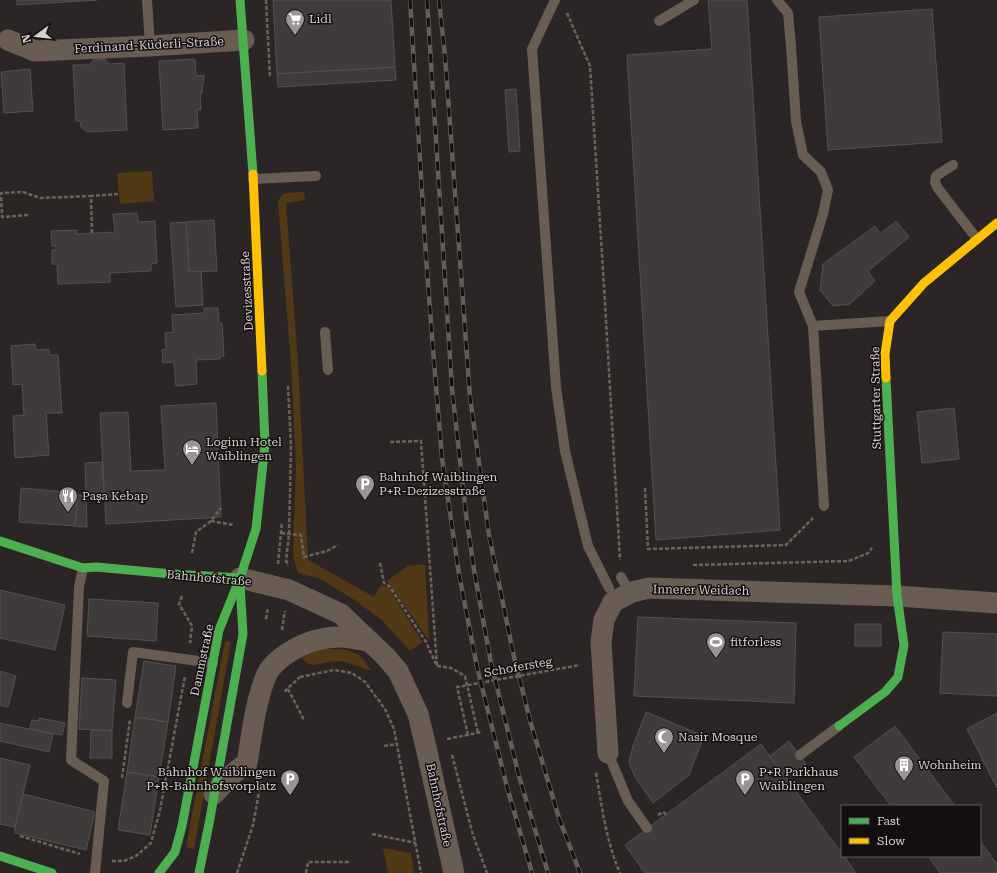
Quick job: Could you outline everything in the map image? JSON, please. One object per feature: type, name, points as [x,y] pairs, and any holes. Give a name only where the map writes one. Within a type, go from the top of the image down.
[{"type":"street","name":"Devizesstraße","points":[[240,0],[254,179],[266,444],[256,529],[240,578]]},
{"type":"street","name":"Ferdinand-Küderli-Straße","points":[[8,40],[35,51],[244,40]]},
{"type":"street","points":[[890,321],[924,283],[997,223]]},
{"type":"street","name":"Stuttgarter Straße","points":[[890,321],[885,354],[897,596]]},
{"type":"street","name":"Bahnhofstraße","points":[[0,541],[83,568],[96,567],[240,578],[290,590],[341,614],[385,656],[398,671],[418,714],[454,873]]},
{"type":"street","points":[[199,873],[243,634],[240,578]]},
{"type":"street","name":"Dammstraße","points":[[158,873],[162,870],[175,852],[182,826],[219,630],[240,578]]},
{"type":"street","name":"Innerer Weidach","points":[[608,753],[601,642],[604,620],[613,602],[626,585],[649,588],[897,596],[997,603]]},
{"type":"street","points":[[839,726],[885,692],[898,677],[904,645],[897,596]]},
{"type":"street","points":[[214,794],[235,772],[247,763],[257,704],[266,674],[274,664],[304,644],[319,639],[340,637],[369,641]]},
{"type":"street","points":[[0,856],[52,873]]},
{"type":"lane","points":[[147,0],[150,46]]},
{"type":"lane","points":[[555,0],[532,49],[556,387],[565,451],[588,546],[610,588]]},
{"type":"lane","points":[[659,21],[694,0]]},
{"type":"lane","points":[[777,0],[788,13],[796,122],[803,155],[821,172],[828,190],[823,214],[799,292],[813,326],[824,506]]},
{"type":"lane","points":[[953,165],[936,176],[935,182],[944,197],[977,239]]},
{"type":"lane","points":[[254,179],[316,176]]},
{"type":"lane","points":[[813,326],[890,321]]},
{"type":"lane","points":[[325,332],[328,370]]},
{"type":"lane","points":[[83,568],[79,588],[71,760],[104,781],[96,873]]},
{"type":"lane","points":[[127,703],[133,652],[213,663]]},
{"type":"lane","points":[[800,755],[839,726]]},
{"type":"lane","points":[[608,753],[628,801],[648,828]]},
{"type":"path","points":[[565,7],[590,66],[604,286],[626,585]]},
{"type":"path","points":[[28,215],[2,217],[1,193],[23,192],[40,198],[119,194]]},
{"type":"path","points":[[91,196],[92,233]]},
{"type":"path","points":[[390,442],[421,441],[437,666]]},
{"type":"path","points":[[644,488],[648,549],[786,545],[824,506]]},
{"type":"path","points":[[214,518],[221,508]]},
{"type":"path","points":[[288,566],[286,560],[289,534]]},
{"type":"path","points":[[301,535],[304,557],[327,551],[338,545]]},
{"type":"path","points":[[690,565],[849,561],[868,553],[875,545]]},
{"type":"path","points":[[380,563],[384,583],[390,587],[426,642],[437,666]]},
{"type":"path","points":[[281,632],[286,610]]},
{"type":"path","points":[[15,835],[110,862],[124,861],[136,856],[151,843],[160,810],[188,659],[192,626]]},
{"type":"path","name":"Schofersteg","points":[[468,735],[457,688],[582,665]]},
{"type":"path","points":[[437,666],[451,668],[465,676],[478,733]]},
{"type":"path","points":[[300,677],[334,670],[352,673],[365,682],[385,709],[394,729],[422,873]]},
{"type":"path","points":[[287,689],[304,720]]},
{"type":"path","points":[[121,780],[133,704],[127,703]]},
{"type":"path","points":[[450,746],[448,738],[482,732]]},
{"type":"path","points":[[384,746],[397,744]]},
{"type":"path","points":[[452,753],[473,834],[487,873]]},
{"type":"path","points":[[372,834],[416,843]]},
{"type":"path","points":[[306,873],[308,862],[351,862]]},
{"type":"shaded area","points":[[152,171],[154,201],[120,204],[117,173]]},
{"type":"shaded area","points":[[304,192],[305,200],[286,203],[298,362],[308,560],[374,597],[381,585],[389,588],[422,642],[410,651],[382,620],[353,599],[321,579],[298,573],[293,556],[296,467],[291,364],[278,202],[281,196],[285,193]]},
{"type":"shaded area","points":[[425,564],[429,640],[387,581],[408,566]]},
{"type":"shaded area","points":[[225,641],[231,642],[194,849],[186,847]]},
{"type":"shaded area","points":[[321,649],[341,649],[355,653],[361,657],[371,670],[339,661],[314,665],[307,663],[301,657]]},
{"type":"shaded area","points":[[383,848],[411,853],[414,873],[388,873]]},
{"type":"building","points":[[17,0],[97,0],[17,5]]},
{"type":"building","points":[[273,0],[391,0],[395,67],[277,74]]},
{"type":"building","points":[[708,0],[747,0],[780,530],[656,540],[627,55],[712,49]]},
{"type":"building","points":[[932,9],[942,142],[828,150],[819,17]]},
{"type":"building","points":[[105,59],[109,64],[124,63],[127,130],[87,132],[81,127],[80,121],[76,121],[73,65],[89,65],[93,60]]},
{"type":"building","points":[[195,59],[196,76],[204,75],[202,93],[200,94],[201,110],[197,110],[198,128],[163,130],[159,61]]},
{"type":"building","points":[[395,67],[396,80],[278,87],[277,74]]},
{"type":"building","points":[[30,69],[33,111],[4,113],[1,72]]},
{"type":"building","points":[[516,89],[520,151],[509,152],[505,90]]},
{"type":"building","points":[[137,213],[138,222],[155,221],[157,263],[151,264],[151,271],[110,273],[110,282],[58,284],[57,264],[52,264],[52,250],[56,250],[56,246],[52,246],[51,231],[77,230],[77,234],[115,232],[113,214]]},
{"type":"building","points":[[214,220],[217,271],[189,272],[186,222]]},
{"type":"building","points":[[896,221],[909,237],[868,271],[875,281],[850,304],[833,306],[820,290],[823,264],[875,226],[880,234]]},
{"type":"building","points":[[186,222],[189,272],[201,271],[203,305],[176,307],[170,223]]},
{"type":"building","points":[[204,308],[218,308],[219,323],[222,323],[224,356],[220,356],[220,359],[196,360],[197,384],[176,386],[174,362],[163,363],[162,350],[166,349],[165,333],[173,332],[172,315],[204,313]]},
{"type":"building","points":[[35,344],[36,350],[49,349],[50,355],[58,355],[62,413],[46,413],[49,455],[15,458],[13,416],[24,415],[22,384],[13,385],[11,346]]},
{"type":"building","name":"Loginn Hotel Waiblingen","points":[[216,403],[221,517],[106,524],[100,413],[128,412],[131,471],[165,470],[161,406]]},
{"type":"building","points":[[954,408],[959,459],[922,463],[917,412]]},
{"type":"building","points":[[102,462],[104,494],[86,495],[85,463]]},
{"type":"building","points":[[21,488],[78,493],[75,526],[19,522]]},
{"type":"building","points":[[78,495],[86,495],[87,527],[75,526]]},
{"type":"building","points":[[0,590],[65,605],[55,650],[0,638]]},
{"type":"building","points":[[89,599],[158,603],[156,641],[87,636]]},
{"type":"building","name":"fitforless","points":[[638,617],[796,623],[794,703],[634,696]]},
{"type":"building","points":[[855,624],[881,624],[881,646],[855,646]]},
{"type":"building","points":[[943,632],[997,634],[997,696],[940,693]]},
{"type":"building","points":[[144,661],[176,666],[168,722],[135,717]]},
{"type":"building","points":[[0,671],[16,676],[8,707],[0,705]]},
{"type":"building","points":[[82,678],[116,680],[112,731],[79,729]]},
{"type":"building","name":"Nasir Mosque","points":[[646,712],[704,736],[689,775],[653,803],[635,777],[629,762],[633,746]]},
{"type":"building","points":[[997,713],[997,788],[967,729]]},
{"type":"building","points":[[135,717],[168,722],[159,777],[127,772]]},
{"type":"building","points":[[39,718],[65,723],[62,735],[30,729],[32,720],[39,721]]},
{"type":"building","points":[[0,723],[53,734],[49,752],[0,741]]},
{"type":"building","name":"Wohnheim","points":[[895,726],[954,805],[890,805],[854,757]]},
{"type":"building","points":[[91,730],[112,731],[112,758],[90,758]]},
{"type":"building","points":[[789,741],[806,764],[786,779],[770,756]]},
{"type":"building","name":"P+R Parkhaus Waiblingen","points":[[761,744],[841,853],[841,857],[845,857],[856,873],[645,873],[625,845]]},
{"type":"building","points":[[0,758],[30,765],[15,827],[0,824]]},
{"type":"building","points":[[127,772],[159,777],[150,835],[118,830]]},
{"type":"building","points":[[23,794],[95,812],[86,850],[15,833],[15,827]]},
{"type":"building","points":[[981,842],[997,864],[997,873],[940,873],[929,857],[981,857]]},
{"type":"railway","points":[[410,0],[426,257],[442,458],[459,574],[477,667],[507,787],[532,873]]},
{"type":"railway","points":[[427,0],[452,389],[466,514],[474,570],[491,663],[519,776],[548,873]]},
{"type":"railway","points":[[439,0],[445,56],[470,397],[489,535],[514,657],[531,724],[559,818],[580,873]]},
{"type":"traffic: fast","points":[[240,0],[253,174]]},
{"type":"traffic: fast","points":[[159,873],[175,852],[182,826],[219,630],[240,578],[256,529],[265,444],[262,371]]},
{"type":"traffic: fast","points":[[839,726],[885,692],[898,677],[904,645],[897,596],[886,378]]},
{"type":"traffic: fast","points":[[0,541],[83,568],[96,567],[240,578]]},
{"type":"traffic: fast","points":[[199,873],[243,634],[240,584]]},
{"type":"traffic: fast","points":[[0,856],[52,873]]},
{"type":"traffic: slow","points":[[253,174],[262,371]]},
{"type":"traffic: slow","points":[[886,378],[885,354],[890,321],[924,283],[997,223]]},
{"type":"place","name":"Lidl","points":[[295,36]]},
{"type":"place","name":"Loginn Hotel Waiblingen","points":[[192,466]]},
{"type":"place","name":"Bahnhof Waiblingen P+R-Dezizesstraße","points":[[365,501]]},
{"type":"place","name":"Paşa Kebap","points":[[68,513]]},
{"type":"place","name":"fitforless","points":[[716,659]]},
{"type":"place","name":"Nasir Mosque","points":[[664,754]]},
{"type":"place","name":"Wohnheim","points":[[904,782]]},
{"type":"place","name":"Bahnhof Waiblingen P+R-Bahnhofsvorplatz","points":[[290,796]]},
{"type":"place","name":"P+R Parkhaus Waiblingen","points":[[745,796]]}]
